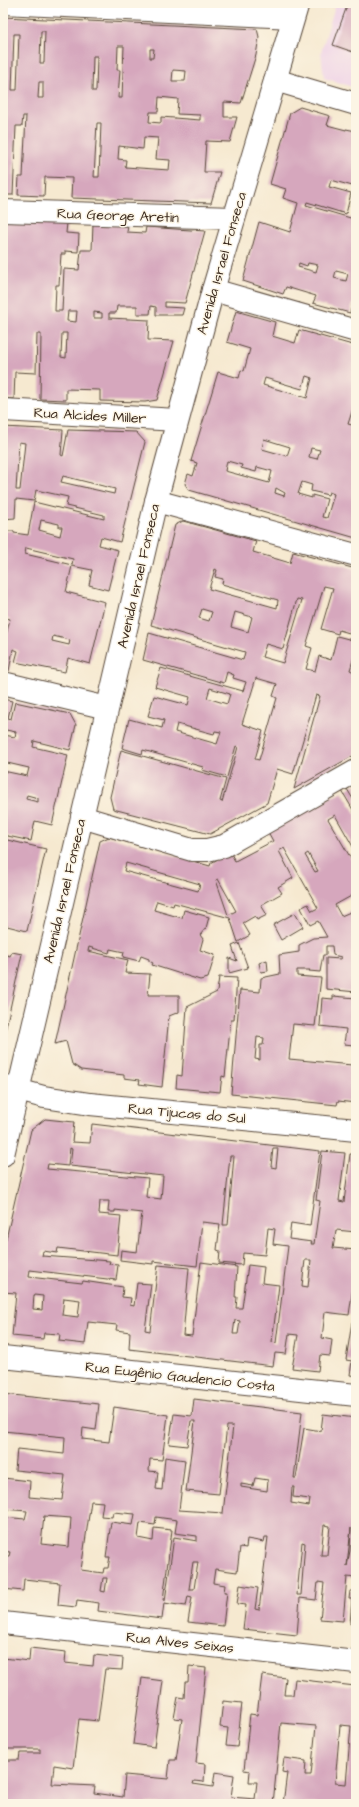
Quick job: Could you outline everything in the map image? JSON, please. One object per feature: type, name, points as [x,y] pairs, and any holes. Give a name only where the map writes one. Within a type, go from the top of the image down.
[{"type":"street","points":[[3,3],[296,10]]},
{"type":"street","name":"Avenida Israel Fonseca","points":[[3,1155],[11,1088],[82,817],[156,500],[213,290],[296,10]]},
{"type":"street","points":[[274,80],[356,104]]},
{"type":"street","name":"Rua George Aretin","points":[[3,211],[234,218]]},
{"type":"street","points":[[213,290],[356,331]]},
{"type":"street","name":"Rua Alcides Miller","points":[[3,410],[177,420]]},
{"type":"street","points":[[156,500],[356,556]]},
{"type":"street","points":[[3,683],[107,708]]},
{"type":"street","points":[[82,817],[192,850],[207,850],[224,846],[356,771]]},
{"type":"street","name":"Rua Tijucas do Sul","points":[[11,1088],[44,1097],[90,1104],[356,1130]]},
{"type":"street","name":"Rua Eugênio Gaudencio Costa","points":[[3,1358],[356,1395]]},
{"type":"street","name":"Rua Alves Seixas","points":[[3,1623],[356,1662]]},
{"type":"shaded area","points":[[336,3],[356,3],[356,88],[324,78],[321,52]]},
{"type":"building","points":[[348,3],[356,3],[356,53],[333,45]]},
{"type":"building","points":[[3,17],[257,29],[259,37],[256,55],[241,103],[224,102],[224,117],[237,117],[230,142],[206,141],[204,172],[220,172],[211,203],[71,198],[72,178],[45,177],[44,196],[18,195],[19,177],[23,177],[26,116],[23,116],[22,126],[16,126],[13,195],[3,195]],"holes":[[[41,31],[45,31],[44,63],[40,63]],[[14,34],[19,34],[17,90],[12,90]],[[118,46],[124,46],[122,98],[118,98],[120,70],[117,70]],[[150,49],[154,49],[153,58],[150,58]],[[93,56],[97,56],[96,91],[92,91]],[[173,70],[186,71],[185,81],[172,81]],[[39,82],[43,82],[43,98],[38,98]],[[159,97],[178,99],[177,114],[200,115],[200,120],[161,117],[161,123],[149,122],[150,112],[158,112]],[[97,123],[101,123],[99,177],[94,177]],[[144,137],[158,138],[156,159],[170,160],[169,170],[125,167],[126,160],[118,159],[119,146],[143,149]]]},
{"type":"building","points":[[300,107],[330,116],[327,125],[356,131],[356,187],[331,180],[329,187],[351,193],[346,214],[307,202],[306,205],[354,219],[356,213],[356,304],[353,303],[350,313],[313,303],[316,296],[286,287],[283,294],[243,281],[259,222],[290,232],[298,203],[283,198],[286,189],[270,184],[290,113]],"holes":[[[299,263],[307,266],[308,263],[318,265],[316,272],[298,267]],[[336,271],[348,274],[346,281],[334,278]]]},
{"type":"building","points":[[3,220],[67,223],[66,233],[79,234],[78,252],[65,251],[65,254],[61,254],[59,285],[56,285],[55,311],[62,311],[64,269],[79,270],[81,250],[92,250],[93,224],[128,226],[127,232],[145,233],[146,227],[205,231],[185,303],[165,302],[165,307],[184,308],[182,315],[156,315],[156,307],[151,306],[150,314],[137,314],[137,306],[117,306],[116,313],[109,313],[109,318],[149,320],[148,340],[174,341],[157,400],[145,402],[100,401],[100,390],[66,389],[66,400],[40,399],[41,334],[37,334],[36,373],[15,372],[14,399],[3,398]],"holes":[[[68,311],[77,311],[76,322],[67,321]],[[94,312],[102,313],[102,318],[94,318]],[[62,333],[67,333],[66,358],[61,357]]]},
{"type":"building","points":[[236,311],[275,322],[272,336],[295,343],[299,330],[356,346],[356,399],[348,424],[356,426],[356,538],[189,490],[185,484],[188,474],[193,476],[197,463],[191,461],[218,372],[239,378],[241,370],[244,371],[250,349],[227,342]],"holes":[[[306,376],[312,378],[307,398],[263,385],[265,378],[302,389]],[[264,439],[290,447],[287,456],[262,449]],[[311,448],[320,450],[317,459],[309,457]],[[227,461],[242,465],[241,468],[256,472],[257,467],[272,471],[269,483],[225,471]],[[302,482],[312,485],[311,491],[328,495],[329,492],[334,494],[327,518],[322,517],[327,499],[312,495],[312,498],[298,494]],[[276,488],[285,493],[284,496],[275,493]]]},
{"type":"building","points":[[3,427],[63,430],[61,455],[63,456],[68,430],[136,432],[145,442],[120,542],[101,537],[99,545],[118,550],[108,590],[89,585],[92,570],[72,566],[66,592],[105,602],[90,664],[68,658],[65,672],[15,662],[18,651],[13,649],[9,671],[3,670],[3,648],[10,619],[4,617],[3,621],[3,531],[14,531],[14,533],[28,535],[34,502],[104,519],[104,515],[66,506],[68,497],[36,490],[34,501],[16,499],[15,518],[3,519]],"holes":[[[19,442],[25,443],[20,490],[16,490]],[[63,476],[115,489],[114,494],[61,482]],[[41,520],[59,524],[59,527],[62,527],[60,536],[39,530]],[[26,548],[73,559],[72,565],[25,554]],[[53,636],[70,640],[69,645],[52,641]]]},
{"type":"building","points":[[183,521],[256,541],[253,552],[290,563],[293,552],[356,569],[356,635],[339,630],[338,634],[321,629],[333,588],[324,586],[306,646],[312,648],[306,669],[315,671],[319,656],[331,660],[337,636],[356,641],[356,650],[350,670],[356,673],[356,754],[294,789],[320,696],[316,695],[293,774],[277,769],[267,803],[210,834],[113,809],[110,797],[121,750],[226,779],[220,801],[222,802],[238,747],[236,746],[227,777],[202,770],[203,767],[143,750],[142,754],[122,748],[129,719],[162,728],[164,720],[148,716],[154,696],[188,705],[190,697],[155,687],[161,668],[243,691],[246,682],[233,678],[234,675],[227,672],[224,683],[143,660],[149,633],[243,660],[245,652],[151,625],[175,525]],"holes":[[[215,569],[217,570],[215,577],[223,579],[222,584],[278,600],[277,608],[209,589]],[[297,599],[302,600],[283,663],[262,657],[266,644],[283,649]],[[202,609],[212,612],[209,621],[199,618]],[[235,612],[252,617],[248,632],[231,627]],[[256,678],[277,684],[273,696],[277,698],[259,760],[255,759],[263,731],[242,724]],[[210,688],[230,694],[227,704],[207,698]],[[177,724],[214,734],[215,731],[221,732],[217,744],[175,732]]]},
{"type":"building","points":[[3,699],[12,701],[8,718],[11,719],[15,702],[70,714],[76,725],[70,750],[34,741],[33,747],[68,755],[52,825],[35,821],[31,841],[3,835],[3,771],[27,776],[29,768],[3,762]],"holes":[[[6,730],[16,732],[15,737],[4,735]],[[27,795],[38,798],[38,802],[26,799]]]},
{"type":"building","points":[[356,784],[356,804],[347,789]]},
{"type":"building","points":[[342,791],[356,815],[356,852],[335,815],[328,819],[353,862],[356,861],[356,900],[353,895],[335,905],[341,916],[355,910],[356,911],[356,992],[326,989],[326,958],[341,959],[341,957],[333,955],[332,946],[326,946],[326,955],[323,955],[320,972],[297,970],[297,976],[321,978],[315,1026],[293,1024],[289,1059],[352,1065],[354,1045],[344,1044],[346,1029],[320,1026],[322,998],[333,999],[333,996],[356,998],[356,1082],[354,1082],[353,1086],[356,1087],[356,1103],[338,1101],[337,1105],[231,1094],[240,990],[260,992],[261,978],[280,974],[279,955],[299,952],[299,945],[313,938],[327,937],[318,921],[310,925],[301,908],[308,904],[312,911],[318,908],[284,848],[279,851],[293,878],[278,887],[282,893],[261,905],[267,915],[257,920],[255,916],[243,923],[250,935],[238,942],[230,918],[174,903],[173,906],[157,901],[154,910],[182,918],[184,910],[209,917],[206,928],[200,935],[203,939],[200,950],[215,955],[208,978],[200,980],[152,965],[153,963],[149,961],[149,959],[141,956],[139,961],[123,957],[124,952],[110,949],[109,953],[89,947],[88,951],[128,960],[125,973],[150,974],[148,995],[179,995],[179,1012],[169,1016],[162,1087],[139,1084],[140,1080],[124,1078],[124,1075],[81,1070],[72,1064],[66,1041],[55,1044],[100,841],[109,837],[210,866],[211,863],[230,852],[235,861],[273,841],[268,832]],"holes":[[[308,853],[318,871],[315,872],[305,855]],[[126,863],[200,884],[198,891],[124,871]],[[218,879],[236,911],[228,915],[216,880]],[[257,1037],[264,1038],[263,1045],[260,1045],[260,1060],[255,1059]]]},
{"type":"building","points":[[3,839],[46,849],[27,931],[3,925]]},
{"type":"building","points":[[295,913],[303,927],[281,940],[273,925]]},
{"type":"building","points":[[239,943],[248,968],[229,973],[229,958],[237,961],[232,946]]},
{"type":"building","points":[[12,952],[22,954],[4,1036],[3,954],[10,956]]},
{"type":"building","points":[[267,960],[268,971],[261,972],[259,963]]},
{"type":"building","points":[[219,977],[237,978],[234,1020],[231,1020],[225,1077],[222,1076],[220,1092],[176,1088],[177,1075],[182,1076],[187,1007],[217,992]]},
{"type":"building","points":[[45,1119],[74,1122],[72,1142],[90,1143],[92,1124],[320,1151],[310,1226],[291,1223],[289,1239],[312,1242],[311,1244],[314,1244],[320,1201],[316,1200],[322,1151],[345,1153],[339,1201],[344,1202],[350,1154],[356,1154],[356,1232],[336,1230],[333,1248],[356,1250],[356,1266],[349,1315],[325,1312],[322,1338],[332,1340],[330,1356],[320,1355],[318,1371],[292,1368],[298,1335],[289,1334],[286,1354],[275,1353],[273,1366],[129,1349],[130,1332],[116,1330],[117,1325],[88,1322],[85,1344],[59,1341],[60,1334],[44,1333],[43,1339],[12,1336],[16,1293],[3,1292],[3,1252],[31,1130]],"holes":[[[70,1148],[72,1149],[70,1166],[163,1176],[161,1199],[146,1197],[148,1178],[47,1169],[48,1164],[68,1166]],[[273,1148],[278,1148],[276,1168],[271,1167]],[[230,1156],[234,1156],[228,1225],[223,1225]],[[100,1201],[109,1201],[108,1212],[115,1212],[115,1210],[142,1213],[137,1252],[121,1250],[120,1260],[153,1264],[153,1261],[197,1266],[202,1222],[220,1224],[217,1250],[220,1251],[219,1263],[242,1265],[243,1253],[265,1255],[268,1228],[275,1229],[273,1244],[288,1246],[276,1343],[272,1342],[279,1285],[262,1283],[264,1267],[248,1265],[242,1308],[236,1308],[237,1297],[235,1297],[237,1267],[201,1262],[192,1336],[183,1335],[189,1268],[158,1265],[150,1331],[145,1330],[151,1284],[137,1283],[134,1306],[130,1305],[131,1298],[122,1297],[123,1287],[83,1281],[82,1283],[29,1277],[30,1270],[116,1280],[118,1265],[109,1264],[110,1261],[42,1256],[43,1251],[57,1253],[58,1248],[117,1255],[121,1216],[99,1214]],[[305,1260],[311,1260],[308,1287],[302,1286]],[[34,1295],[43,1296],[42,1310],[33,1309]],[[64,1298],[80,1300],[78,1317],[62,1315]],[[235,1320],[240,1321],[238,1334],[233,1334]]]},
{"type":"building","points":[[355,1316],[356,1376],[350,1375],[352,1361],[346,1360],[352,1322],[354,1323]]},
{"type":"building","points":[[3,1394],[99,1404],[96,1430],[83,1428],[82,1439],[109,1442],[114,1407],[168,1415],[162,1460],[150,1459],[149,1471],[158,1472],[156,1489],[162,1490],[165,1457],[185,1460],[179,1510],[223,1513],[233,1426],[227,1426],[219,1494],[186,1491],[195,1421],[191,1421],[187,1446],[169,1444],[174,1414],[192,1416],[194,1399],[302,1412],[294,1478],[296,1478],[304,1428],[321,1431],[323,1414],[356,1418],[356,1578],[347,1577],[343,1621],[320,1619],[324,1583],[318,1582],[316,1600],[300,1598],[297,1635],[243,1629],[246,1605],[237,1604],[240,1585],[258,1588],[255,1609],[259,1610],[268,1537],[265,1537],[264,1542],[247,1539],[246,1548],[240,1547],[237,1572],[215,1569],[213,1583],[225,1585],[224,1592],[227,1592],[223,1626],[188,1622],[192,1597],[188,1596],[186,1606],[164,1603],[162,1619],[98,1611],[99,1603],[77,1600],[76,1607],[58,1605],[60,1583],[24,1579],[23,1591],[3,1589],[3,1556],[9,1556],[10,1552],[3,1551],[3,1517],[25,1519],[27,1511],[3,1509],[3,1478],[30,1481],[29,1497],[62,1500],[65,1475],[15,1470],[17,1449],[64,1454],[65,1437],[3,1431]],"holes":[[[255,1478],[268,1480],[267,1491],[241,1487],[241,1484],[253,1486]],[[292,1487],[294,1487],[293,1497],[310,1499],[309,1506],[291,1503]],[[91,1501],[103,1502],[101,1516],[112,1517],[113,1512],[135,1514],[133,1525],[111,1522],[106,1557],[110,1557],[108,1568],[104,1568],[103,1573],[81,1570]],[[44,1516],[71,1518],[69,1547],[41,1544]],[[156,1517],[177,1520],[175,1533],[197,1536],[197,1541],[174,1537],[165,1601],[163,1600],[172,1530],[154,1528],[153,1541],[138,1538],[140,1523],[155,1525]],[[324,1525],[330,1526],[327,1555],[321,1555]],[[351,1528],[350,1551],[347,1566]],[[302,1542],[305,1543],[301,1595],[297,1595]],[[193,1562],[198,1562],[194,1589],[189,1589]],[[103,1578],[107,1578],[105,1592],[101,1591]]]},
{"type":"building","points":[[355,1580],[356,1624],[350,1624],[352,1599],[349,1599],[350,1591],[354,1591]]},
{"type":"building","points":[[30,1648],[66,1652],[65,1663],[93,1666],[94,1655],[123,1658],[122,1670],[105,1669],[98,1721],[79,1719],[73,1768],[54,1765],[52,1784],[95,1786],[94,1793],[123,1797],[125,1775],[168,1779],[170,1760],[176,1760],[182,1719],[174,1718],[178,1697],[184,1698],[185,1682],[188,1682],[189,1666],[206,1668],[196,1763],[205,1764],[204,1782],[194,1781],[193,1784],[213,1787],[215,1772],[234,1775],[231,1797],[255,1799],[257,1782],[249,1782],[250,1771],[244,1770],[250,1714],[257,1715],[262,1675],[286,1678],[284,1695],[293,1695],[295,1679],[355,1686],[356,1804],[283,1804],[287,1773],[282,1772],[284,1758],[306,1761],[305,1775],[311,1775],[316,1726],[281,1723],[273,1804],[3,1804],[3,1760],[19,1760],[20,1753],[40,1753],[40,1749],[3,1749],[3,1658],[29,1661]],"holes":[[[340,1725],[351,1726],[346,1784],[335,1783]]]},
{"type":"building","points":[[142,1678],[163,1681],[154,1747],[133,1744]]},
{"type":"building","points":[[223,1701],[242,1703],[237,1747],[226,1746],[228,1728],[220,1727]]}]
